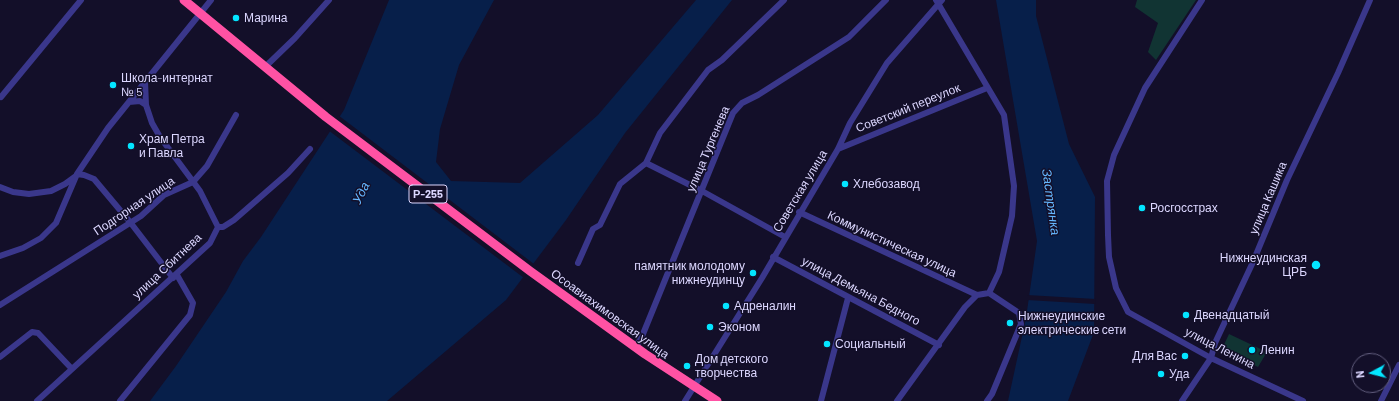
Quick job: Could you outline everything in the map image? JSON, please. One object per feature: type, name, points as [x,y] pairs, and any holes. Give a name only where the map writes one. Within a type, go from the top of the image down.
[{"type":"highway","name":"Р-255","points":[[184,0],[265,67]]},
{"type":"highway","name":"Осоавиахимовская улица","points":[[265,67],[326,117],[530,271],[636,347],[717,401]]},
{"type":"street","points":[[1,97],[81,0]]},
{"type":"street","points":[[0,256],[23,248],[41,238],[56,223],[77,174],[108,128],[211,0]]},
{"type":"street","points":[[265,67],[295,38],[329,0]]},
{"type":"street","points":[[578,263],[593,229],[600,225],[620,184],[646,163],[660,132],[708,70],[745,39],[784,0]]},
{"type":"street","name":"улица Тургенева","points":[[636,347],[702,191],[733,113],[742,103],[758,95],[849,37],[886,0]]},
{"type":"street","name":"улица Ленина","points":[[1202,0],[1145,88],[1114,156],[1107,181],[1109,257],[1116,288],[1128,312],[1211,358],[1303,401]]},
{"type":"street","name":"улица Кашика","points":[[1182,401],[1211,358],[1215,343],[1251,266],[1287,180],[1338,74],[1370,0]]},
{"type":"street","points":[[939,1],[987,88],[997,101],[1004,115],[1014,186],[1012,216],[1001,263],[989,293]]},
{"type":"street","name":"Советская улица","points":[[685,401],[838,149],[850,123],[886,63],[939,1]]},
{"type":"street","points":[[145,81],[146,105],[160,137],[210,208],[218,226],[223,227],[234,220],[288,173],[310,149]]},
{"type":"street","name":"Советский переулок","points":[[838,149],[987,88]]},
{"type":"street","points":[[128,102],[134,100],[140,101],[146,105]]},
{"type":"street","name":"Подгорная улица","points":[[0,305],[141,216],[164,195],[193,182],[207,166],[236,115]]},
{"type":"street","points":[[646,163],[702,191],[785,237]]},
{"type":"street","points":[[0,187],[13,192],[29,194],[51,191],[66,184],[77,174],[84,174],[94,179],[175,276],[193,303],[190,315],[120,401]]},
{"type":"street","name":"Коммунистическая улица","points":[[799,212],[977,295]]},
{"type":"street","name":"улица Сбитнева","points":[[37,401],[210,243],[218,226]]},
{"type":"street","name":"улица Демьяна Бедного","points":[[773,257],[939,345]]},
{"type":"street","points":[[897,401],[939,345],[965,307],[977,295],[989,293],[1019,313],[1021,324],[992,394],[987,401]]},
{"type":"street","points":[[821,401],[848,298]]},
{"type":"street","points":[[0,357],[32,332],[38,333],[72,369]]},
{"type":"street","points":[[1381,401],[1399,365]]},
{"type":"green space","points":[[1137,0],[1196,0],[1156,60],[1148,52],[1158,23],[1135,7]]},
{"type":"green space","points":[[1229,334],[1267,352],[1258,367],[1222,349]]},
{"type":"water","points":[[389,0],[494,0],[459,65],[440,129],[436,162],[451,181],[520,183],[598,115],[696,0],[732,0],[625,133],[566,220],[506,300],[387,401],[150,401],[176,366],[226,292],[243,261],[261,237],[344,110]]},
{"type":"water","name":"Застрянка","points":[[996,0],[1036,0],[1036,16],[1069,144],[1095,197],[1094,332],[1068,401],[1008,401],[1026,318],[1037,241]]},
{"type":"pier","points":[[338,115],[534,264],[524,278],[328,130]]},
{"type":"pier","points":[[1027,295],[1096,299],[1095,304],[1027,300]]},
{"type":"place","name":"Марина","points":[[236,18]]},
{"type":"place","name":"Школа-интернат № 5","points":[[113,85]]},
{"type":"place","name":"Храм Петра и Павла","points":[[131,146]]},
{"type":"place","name":"Хлебозавод","points":[[845,184]]},
{"type":"place","name":"Росгосстрах","points":[[1142,208]]},
{"type":"place","name":"Нижнеудинская ЦРБ","points":[[1316,265]]},
{"type":"place","name":"памятник молодому нижнеудинцу","points":[[753,273]]},
{"type":"place","name":"Адреналин","points":[[726,306]]},
{"type":"place","name":"Двенадцатый","points":[[1186,315]]},
{"type":"place","name":"Нижнеудинские электрические сети","points":[[1010,323]]},
{"type":"place","name":"Эконом","points":[[710,327]]},
{"type":"place","name":"Социальный","points":[[827,344]]},
{"type":"place","name":"Ленин","points":[[1252,350]]},
{"type":"place","name":"Для Вас","points":[[1185,356]]},
{"type":"place","name":"Дом детского творчества","points":[[687,366]]},
{"type":"place","name":"Уда","points":[[1161,374]]}]
